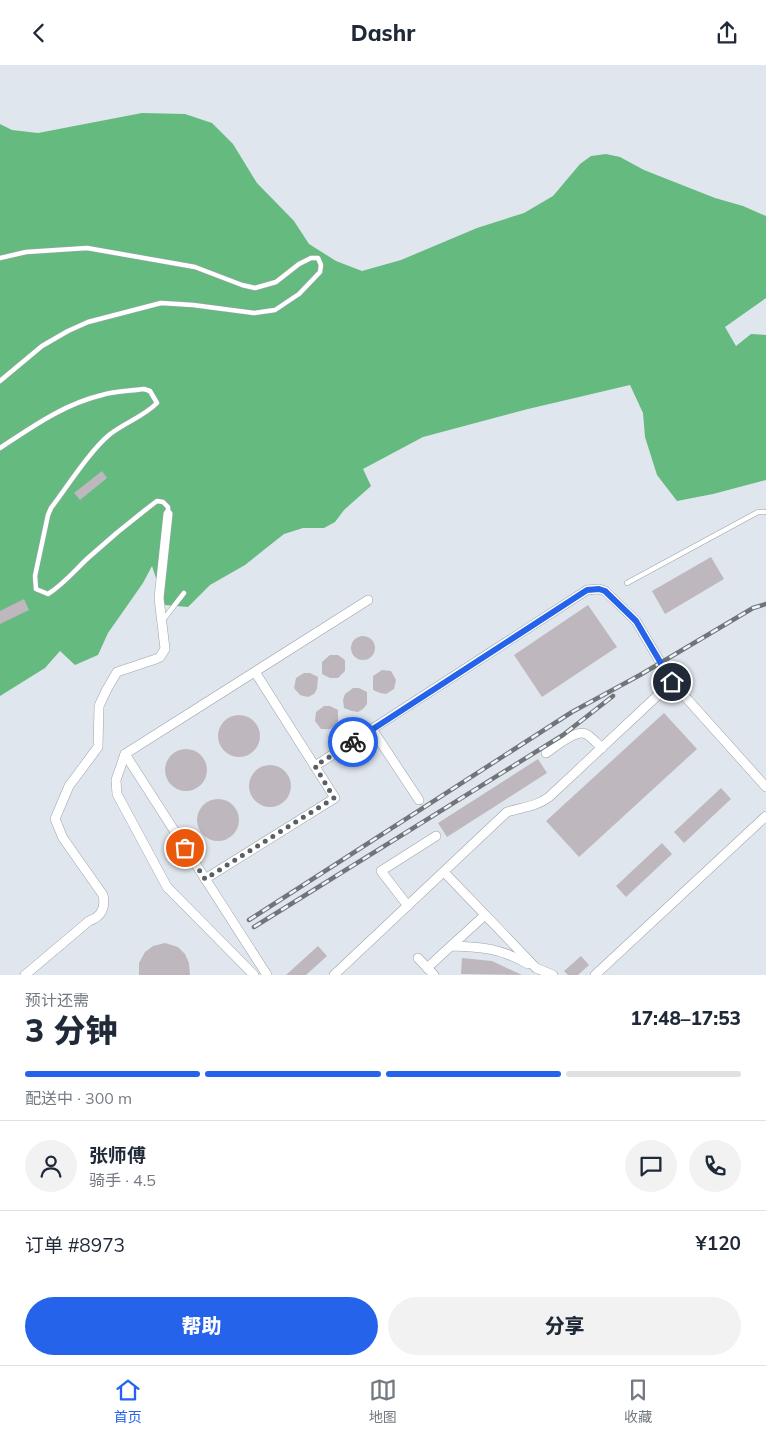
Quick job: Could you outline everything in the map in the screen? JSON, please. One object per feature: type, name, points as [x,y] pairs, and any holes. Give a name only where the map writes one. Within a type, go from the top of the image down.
[{"type":"street","points":[[25,975],[90,921],[99,916],[104,906],[103,895],[63,838],[55,819],[68,786],[98,747],[99,706],[106,689],[118,673],[156,659],[163,653],[165,645],[159,598],[168,514]]},
{"type":"street","points":[[315,766],[587,590],[593,588],[605,591],[636,621],[672,682],[766,787]]},
{"type":"street","points":[[254,975],[167,887],[117,794],[116,780],[125,754],[368,600]]},
{"type":"street","points":[[205,879],[334,798],[255,672]]},
{"type":"street","points":[[334,975],[507,812],[539,805],[672,682]]},
{"type":"street","points":[[372,729],[419,800]]},
{"type":"street","points":[[546,753],[573,735],[580,733],[587,735],[602,748]]},
{"type":"street","points":[[125,754],[267,975]]},
{"type":"street","points":[[595,975],[766,816]]},
{"type":"street","points":[[408,906],[381,871],[436,836]]},
{"type":"street","points":[[444,872],[536,968]]},
{"type":"street","points":[[418,958],[431,971],[451,946],[485,915]]},
{"type":"street","points":[[451,946],[481,947],[510,954],[553,975]]},
{"type":"lane","points":[[0,257],[26,251],[87,248],[194,267],[255,288],[276,282],[299,264],[311,258],[318,258],[321,265],[320,272],[299,294],[274,310],[254,313],[161,303],[88,322],[68,331],[42,346],[0,381]]},
{"type":"lane","points":[[0,448],[54,413],[81,401],[103,395],[144,389],[150,391],[157,403],[147,413],[108,437],[83,465],[51,508],[35,576],[36,589],[42,592],[48,593],[60,586],[113,536],[157,501],[163,502],[168,507],[168,514]]},
{"type":"lane","points":[[627,583],[758,512],[766,512]]},
{"type":"lane","points":[[161,623],[184,593]]},
{"type":"green space","points":[[142,113],[185,114],[212,123],[233,144],[257,183],[294,221],[309,244],[336,261],[362,271],[401,260],[477,228],[524,213],[553,196],[580,164],[591,156],[606,154],[620,157],[644,170],[766,216],[766,298],[725,327],[736,346],[751,334],[766,335],[766,480],[677,501],[657,475],[645,437],[643,413],[630,385],[528,409],[423,437],[363,469],[371,486],[344,510],[335,522],[324,528],[303,528],[284,534],[245,565],[210,585],[188,607],[165,605],[152,566],[143,583],[108,633],[98,655],[75,665],[60,651],[45,668],[0,696],[0,124],[12,130],[38,133]]},
{"type":"building","points":[[102,471],[107,478],[80,500],[74,493]]},
{"type":"building","points":[[711,557],[724,579],[665,614],[652,591]]},
{"type":"building","points":[[24,599],[29,610],[0,624],[0,611]]},
{"type":"building","points":[[588,605],[617,647],[542,697],[514,655]]},
{"type":"building","points":[[363,636],[372,639],[375,648],[372,657],[363,660],[354,657],[351,648],[354,639]]},
{"type":"building","points":[[330,655],[338,655],[345,660],[345,671],[338,678],[330,678],[322,674],[322,662]]},
{"type":"building","points":[[382,670],[391,671],[396,680],[394,689],[386,694],[373,690],[373,676]]},
{"type":"building","points":[[304,673],[310,673],[318,677],[317,689],[314,694],[308,697],[300,695],[294,688],[296,678]]},
{"type":"building","points":[[353,688],[359,688],[367,692],[367,704],[358,712],[344,708],[343,700],[345,694]]},
{"type":"building","points":[[324,706],[330,706],[338,710],[338,722],[330,729],[321,729],[315,721],[316,712]]},
{"type":"building","points":[[664,713],[697,749],[579,857],[546,821]]},
{"type":"building","points":[[239,715],[254,721],[260,736],[254,751],[239,757],[224,751],[218,736],[224,721]]},
{"type":"building","points":[[186,749],[201,755],[207,770],[201,785],[186,791],[171,785],[165,770],[171,755]]},
{"type":"building","points":[[538,759],[547,773],[447,837],[438,823]]},
{"type":"building","points":[[270,765],[285,771],[291,786],[285,801],[270,807],[255,801],[249,786],[255,771]]},
{"type":"building","points":[[721,788],[731,799],[684,843],[674,832]]},
{"type":"building","points":[[218,799],[233,805],[239,820],[233,835],[218,841],[203,835],[197,820],[203,805]]},
{"type":"building","points":[[662,843],[672,854],[626,897],[616,886]]},
{"type":"building","points":[[165,943],[178,947],[185,954],[189,963],[190,975],[139,975],[139,963],[145,952],[153,946]]},
{"type":"building","points":[[318,946],[327,956],[306,975],[286,975]]},
{"type":"building","points":[[581,956],[589,965],[578,975],[568,975],[564,971]]},
{"type":"building","points":[[462,958],[492,961],[522,975],[461,974]]},
{"type":"railway","points":[[249,920],[572,712],[640,675],[753,608],[766,604]]},
{"type":"railway","points":[[254,927],[563,735],[613,696]]},
{"type":"way so far","points":[[185,848],[205,879],[334,798],[315,766],[353,742]]},
{"type":"route","points":[[353,742],[587,590],[593,588],[610,594],[636,621],[672,682]]}]
